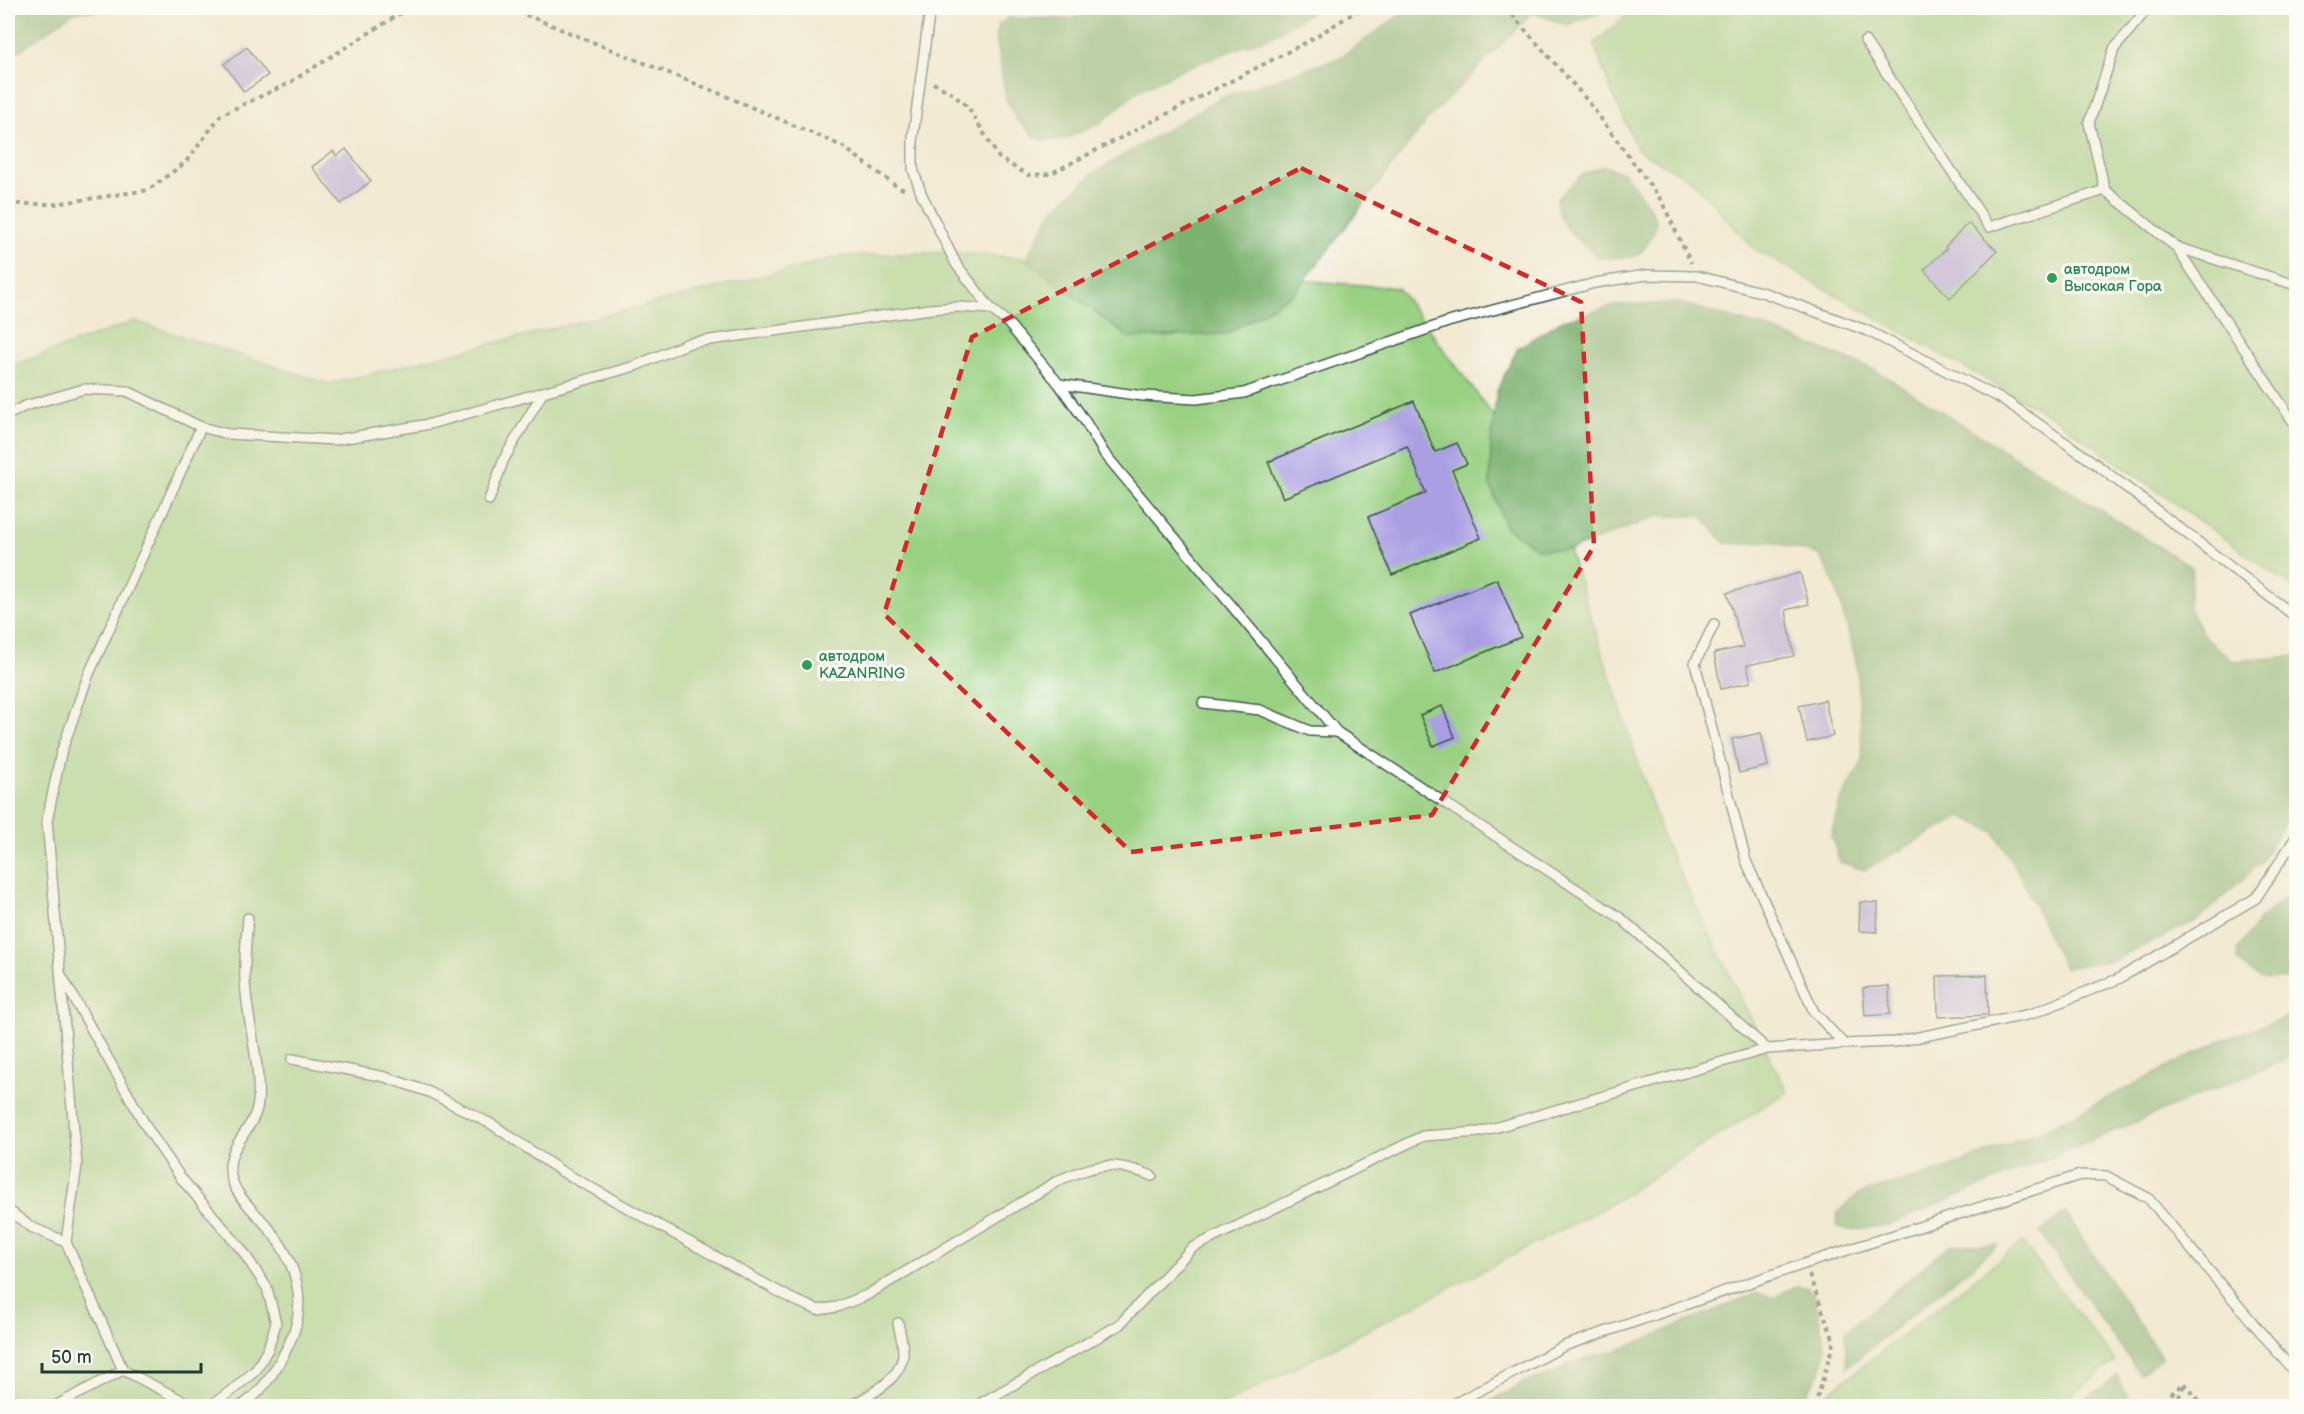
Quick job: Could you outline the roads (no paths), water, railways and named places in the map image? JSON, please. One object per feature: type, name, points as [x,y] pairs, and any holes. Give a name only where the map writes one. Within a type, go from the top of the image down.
[{"type":"lane","points":[[930,8],[913,136],[913,169],[921,194],[956,264],[991,309],[1007,322],[1059,384],[1104,453],[1337,732],[1622,919],[1767,1049]]},
{"type":"lane","points":[[2148,8],[2114,49],[2089,123],[2106,190],[2176,247],[2296,426]]},
{"type":"lane","points":[[1865,41],[1989,227],[2106,190]]},
{"type":"lane","points":[[2176,247],[2296,285]]},
{"type":"lane","points":[[1059,384],[1143,396],[1196,399],[1244,393],[1448,322],[1595,284],[1646,275],[1697,276],[1765,293],[1868,331],[2007,402],[2093,462],[2296,617]]},
{"type":"lane","points":[[8,415],[25,406],[84,390],[127,391],[201,428],[228,434],[334,440],[430,424],[542,394],[635,366],[689,344],[930,309],[958,307],[991,309]]},
{"type":"lane","points":[[489,500],[504,459],[542,394]]},
{"type":"lane","points":[[193,1407],[123,1370],[66,1242],[77,1165],[47,821],[61,753],[88,676],[201,428]]},
{"type":"lane","points":[[1714,624],[1695,663],[1746,861],[1814,1012],[1844,1044]]},
{"type":"lane","points":[[1203,703],[1260,710],[1310,731],[1337,732]]},
{"type":"lane","points":[[976,1407],[1119,1325],[1192,1248],[1423,1136],[1480,1132],[1767,1049],[1895,1042],[2031,1014],[2118,979],[2256,898],[2296,837]]},
{"type":"lane","points":[[241,1407],[258,1393],[280,1362],[297,1322],[299,1302],[298,1285],[293,1267],[284,1250],[267,1226],[238,1194],[231,1179],[232,1156],[255,1117],[258,1105],[258,1087],[245,981],[248,918]]},
{"type":"lane","points":[[59,971],[147,1128],[181,1178],[242,1250],[267,1288],[276,1323],[268,1349],[256,1370],[210,1407]]},
{"type":"lane","points":[[292,1059],[385,1077],[429,1092],[493,1125],[561,1171],[792,1299],[818,1310],[837,1307],[867,1295],[1059,1180],[1086,1169],[1108,1164],[1128,1167],[1152,1176]]},
{"type":"lane","points":[[1450,1407],[1564,1346],[1804,1264],[2080,1175],[2106,1176],[2148,1198],[2296,1374]]},
{"type":"lane","points":[[8,1210],[31,1227],[66,1242]]},
{"type":"lane","points":[[851,1407],[892,1379],[899,1367],[903,1353],[898,1323]]},
{"type":"lane","points":[[56,1407],[123,1370]]},
{"type":"place","name":"автодром Высокая Гора","points":[[2052,278]]},
{"type":"place","name":"автодром KAZANRING","points":[[807,665]]}]
